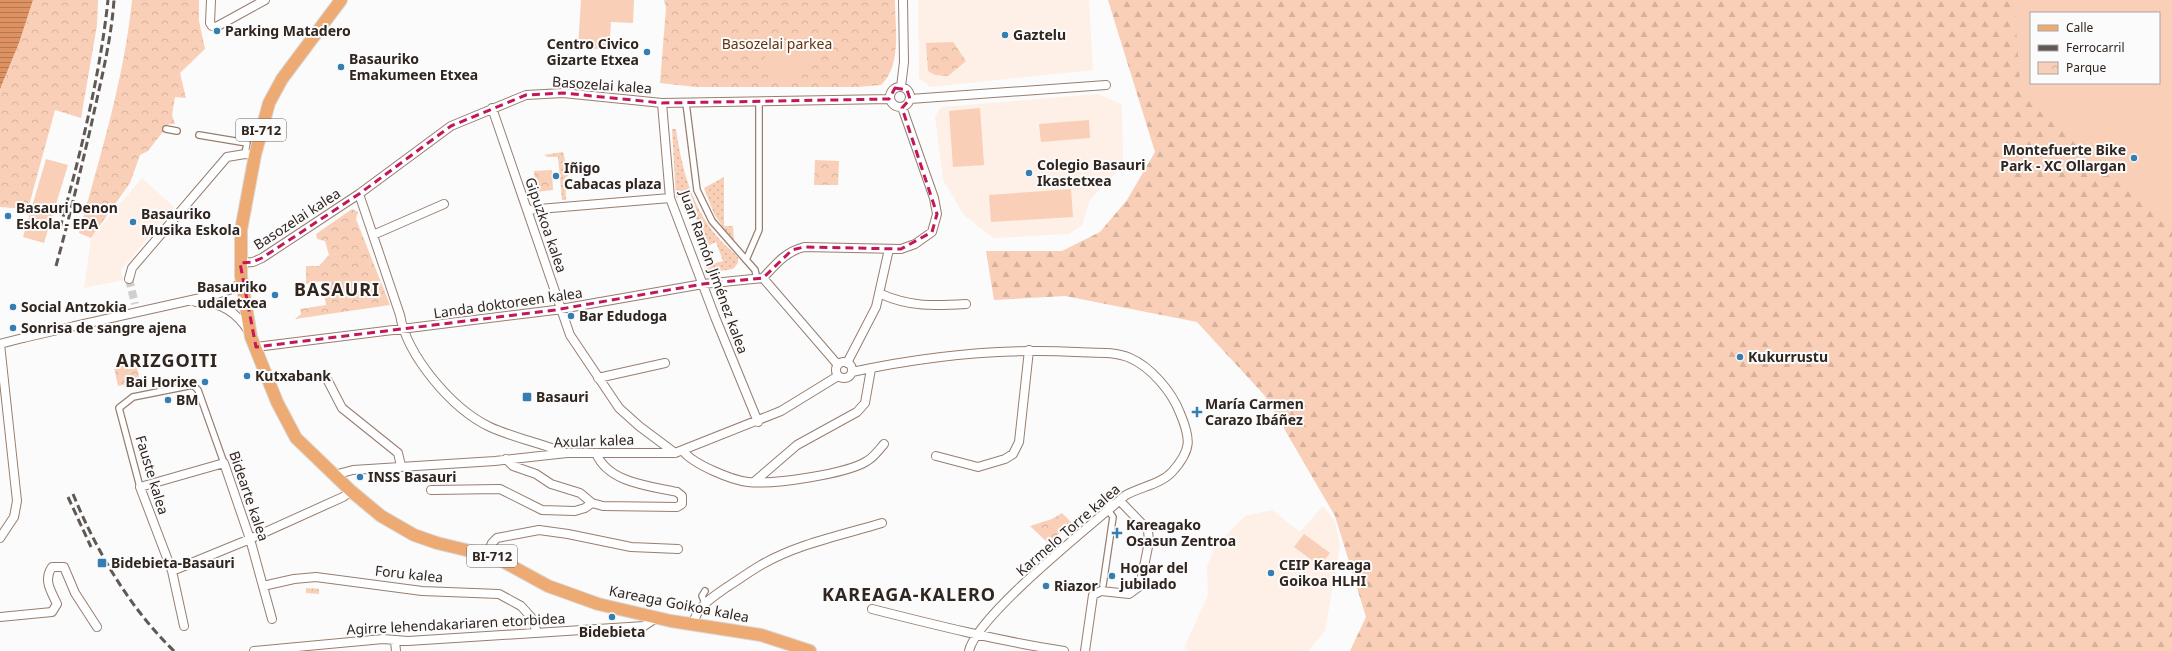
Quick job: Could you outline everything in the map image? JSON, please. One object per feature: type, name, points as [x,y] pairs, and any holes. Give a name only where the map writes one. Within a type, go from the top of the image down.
[{"type":"main road","name":"Kareaga Goikoa kalea","points":[[339,1],[278,85],[265,113],[250,155],[241,230],[240,262],[242,283],[254,342],[277,402],[293,433],[306,450],[351,491],[381,516],[414,535],[450,547],[488,555],[509,564],[548,586],[598,604],[656,618],[761,635],[810,651]]},
{"type":"street","points":[[211,0],[210,23],[212,26],[216,27],[265,0]]},
{"type":"street","points":[[901,87],[904,62],[902,0]]},
{"type":"street","points":[[910,99],[1106,85]]},
{"type":"street","points":[[901,87],[909,92],[910,99],[907,104],[902,107],[895,106],[890,99],[892,90],[901,87]]},
{"type":"street","name":"Basozelai kalea","points":[[240,262],[253,262],[262,258],[359,194],[451,126],[526,95],[563,93],[662,103],[890,99]]},
{"type":"street","points":[[746,260],[759,230],[759,102]]},
{"type":"street","name":"Juan Ramón Jiménez kalea","points":[[662,103],[670,198],[758,422]]},
{"type":"street","points":[[686,103],[697,190],[712,221],[755,270],[760,278],[838,365]]},
{"type":"street","points":[[760,278],[792,250],[804,248],[901,249],[915,244],[932,232],[937,214],[934,198],[902,107]]},
{"type":"street","name":"Gipuzkoa kalea","points":[[492,108],[570,335],[619,408],[638,426],[691,460],[731,478],[754,482],[770,483],[840,470],[866,462],[884,444]]},
{"type":"street","points":[[166,129],[177,131]]},
{"type":"street","points":[[129,279],[132,268],[227,157],[250,155],[247,143],[199,135]]},
{"type":"street","points":[[359,194],[400,315],[403,330],[417,356],[441,389],[473,416],[488,426],[504,433],[567,453]]},
{"type":"street","points":[[527,210],[670,198]]},
{"type":"street","points":[[373,235],[444,204]]},
{"type":"street","points":[[838,365],[847,362],[876,307],[881,294],[889,249]]},
{"type":"street","name":"Landa doktoreen kalea","points":[[254,342],[403,330],[561,309],[703,284],[760,278]]},
{"type":"street","points":[[178,303],[229,290],[242,283]]},
{"type":"street","points":[[881,294],[899,302],[927,306],[966,304]]},
{"type":"street","points":[[0,538],[14,517],[17,501],[0,344],[75,326],[136,308],[178,303],[211,302],[225,307],[233,312],[254,342]]},
{"type":"street","points":[[233,312],[240,310],[246,303]]},
{"type":"street","points":[[936,456],[978,467],[1005,459],[1013,454],[1019,442],[1029,350]]},
{"type":"street","name":"Karmelo Torre kalea","points":[[852,372],[949,355],[1029,350],[1117,354],[1140,364],[1160,382],[1178,406],[1187,429],[1189,446],[1171,474],[1125,496],[1108,510],[999,608],[971,641],[969,651]]},
{"type":"street","points":[[838,365],[836,372],[838,376],[846,378],[852,372],[850,365],[847,362]]},
{"type":"street","points":[[598,378],[666,363]]},
{"type":"street","points":[[754,482],[797,445],[857,412],[865,403],[871,369]]},
{"type":"street","name":"Axular kalea","points":[[334,475],[353,470],[506,460],[567,453],[679,452],[758,422],[781,411],[838,376]]},
{"type":"street","points":[[328,381],[342,408],[398,453],[401,466]]},
{"type":"street","name":"Bidearte kalea","points":[[193,385],[198,390],[250,539],[272,619]]},
{"type":"street","name":"Fauste kalea","points":[[184,626],[172,571],[140,488],[119,408],[133,397],[193,385]]},
{"type":"street","points":[[506,460],[513,466],[536,474],[551,484],[580,493],[592,503],[603,506],[677,507],[682,504],[682,496],[677,492],[633,483],[622,478],[602,463],[596,453]]},
{"type":"street","points":[[140,488],[224,463]]},
{"type":"street","points":[[431,490],[500,489],[542,510],[576,511],[585,508],[592,503]]},
{"type":"street","points":[[172,571],[250,539],[344,497],[351,491]]},
{"type":"street","points":[[1103,585],[1113,517],[1108,510],[1111,496]]},
{"type":"street","points":[[1085,651],[1093,595],[1101,591],[1129,594],[1140,586],[1149,542],[1148,530],[1120,501]]},
{"type":"street","points":[[693,624],[697,613],[705,603],[761,565],[785,554],[882,523]]},
{"type":"street","points":[[488,555],[492,543],[497,538],[539,530],[568,534],[631,547],[678,549]]},
{"type":"street","points":[[0,617],[52,612],[56,609],[57,604],[47,580],[48,573],[52,567],[58,566],[64,568],[75,593],[97,627]]},
{"type":"street","name":"Foru kalea","points":[[262,586],[294,579],[316,577],[422,591],[499,594],[521,606],[531,617],[537,632]]},
{"type":"street","points":[[705,591],[702,596],[705,603]]},
{"type":"street","points":[[872,609],[962,632],[978,633],[1020,644],[1064,651]]},
{"type":"street","name":"Agirre lehendakariaren etorbidea","points":[[254,651],[383,639],[395,641],[644,626],[656,618]]},
{"type":"street","points":[[395,641],[396,651]]},
{"type":"highlighted area","points":[[895,88],[907,90],[910,99],[902,108],[937,214],[932,232],[901,249],[804,247],[792,250],[763,278],[703,284],[555,310],[256,347],[240,263],[253,262],[262,258],[359,194],[451,126],[526,95],[563,93],[662,103],[889,99]]},
{"type":"shaded area","points":[[0,0],[33,0],[19,43],[0,89]]},
{"type":"shaded area","name":"Gaztelu","points":[[918,0],[1089,0],[1093,70],[930,87],[919,78]]},
{"type":"shaded area","name":"Colegio Basauri Ikastetxea","points":[[1099,94],[1122,105],[1123,165],[1090,200],[1082,225],[1069,234],[993,238],[964,215],[943,180],[935,117],[941,107]]},
{"type":"shaded area","name":"Basauriko Musika Eskola","points":[[142,178],[174,207],[121,270],[123,280],[84,288],[91,238]]},
{"type":"shaded area","name":"CEIP Kareaga Goikoa HLHI","points":[[1323,506],[1335,521],[1340,546],[1325,631],[1308,651],[1190,651],[1184,648],[1208,595],[1207,566],[1216,546],[1232,529],[1245,516],[1272,510],[1300,532]]},
{"type":"green space","points":[[33,0],[98,0],[97,25],[81,118],[55,110],[28,209],[0,207],[0,89],[19,43]]},
{"type":"green space","points":[[132,0],[199,0],[199,21],[205,49],[180,73],[186,98],[175,97],[172,115],[175,124],[169,124],[148,151],[140,155],[130,183],[91,238],[79,233],[103,147],[117,89]]},
{"type":"green space","points":[[581,0],[634,0],[633,23],[611,22],[609,50],[578,48]]},
{"type":"green space","name":"Basozelai parkea","points":[[664,0],[895,0],[895,57],[888,77],[881,85],[858,87],[696,87],[660,83],[666,8]]},
{"type":"green space","points":[[1108,0],[2172,0],[2172,651],[1350,651],[1366,617],[1335,516],[1265,396],[1197,322],[1065,296],[994,300],[986,251],[1062,251],[1100,232],[1127,200],[1155,152]]},
{"type":"green space","name":"Montefuerte Bike Park - XC Ollargan","points":[[2014,0],[2172,0],[2172,232],[2020,82]]},
{"type":"green space","points":[[953,42],[966,61],[948,76],[935,75],[928,71],[926,43]]},
{"type":"green space","points":[[798,44],[809,59],[808,65],[799,81],[780,82],[772,79],[766,71],[764,64],[766,55],[774,50]]},
{"type":"green space","points":[[980,108],[984,165],[953,167],[949,111]]},
{"type":"green space","points":[[1089,120],[1090,138],[1041,142],[1039,124]]},
{"type":"green space","points":[[672,129],[676,129],[690,190],[696,204],[712,230],[738,257],[738,263],[733,269],[708,273],[704,270],[706,266],[723,261],[716,242],[707,246],[695,216],[698,215],[690,193],[676,198]]},
{"type":"green space","points":[[563,152],[569,175],[565,178],[566,200],[562,200],[558,157],[548,157],[544,155]]},
{"type":"green space","points":[[46,159],[68,165],[44,243],[23,237]]},
{"type":"green space","points":[[815,160],[839,161],[838,185],[814,185]]},
{"type":"green space","points":[[552,170],[553,190],[536,192],[534,171]]},
{"type":"green space","points":[[724,177],[724,226],[733,226],[734,243],[714,214],[704,188]]},
{"type":"green space","points":[[1071,189],[1073,217],[991,222],[989,195]]},
{"type":"green space","points":[[352,209],[358,212],[356,219],[390,305],[295,319],[301,314],[300,309],[326,305],[322,281],[306,284],[306,266],[319,266],[329,255],[325,241],[317,239],[316,234]]},
{"type":"green space","points":[[136,363],[140,381],[118,386],[114,367]]},
{"type":"green space","points":[[1062,513],[1072,523],[1048,543],[1030,526],[1052,519]]},
{"type":"green space","points":[[1304,534],[1330,553],[1320,566],[1294,547]]},
{"type":"green space","points":[[306,588],[319,589],[319,594],[306,593]]},
{"type":"tunnel","points":[[129,279],[135,304]]},
{"type":"railway","points":[[60,228],[95,86],[108,0]]},
{"type":"railway","points":[[56,266],[79,179],[91,126],[108,48],[114,0]]},
{"type":"railway","points":[[73,494],[82,516],[116,578],[143,616],[174,651]]},
{"type":"railway","points":[[68,497],[91,547]]},
{"type":"place","name":"Parking Matadero","points":[[217,31]]},
{"type":"place","name":"Gaztelu","points":[[1005,35]]},
{"type":"place","name":"Centro Civico Gizarte Etxea","points":[[647,52]]},
{"type":"place","name":"Basauriko Emakumeen Etxea","points":[[341,67]]},
{"type":"place","name":"Montefuerte Bike Park - XC Ollargan","points":[[2134,158]]},
{"type":"place","name":"Colegio Basauri Ikastetxea","points":[[1029,173]]},
{"type":"place","name":"Iñigo Cabacas plaza","points":[[556,176]]},
{"type":"place","name":"Basauri Denon Eskola - EPA","points":[[8,216]]},
{"type":"place","name":"Basauriko Musika Eskola","points":[[133,222]]},
{"type":"place","name":"Basauriko udaletxea","points":[[275,295]]},
{"type":"place","name":"Social Antzokia","points":[[13,307]]},
{"type":"place","name":"Bar Edudoga","points":[[571,316]]},
{"type":"place","name":"Sonrisa de sangre ajena","points":[[13,328]]},
{"type":"place","name":"Kukurrustu","points":[[1740,357]]},
{"type":"place","name":"Kutxabank","points":[[247,376]]},
{"type":"place","name":"Bai Horixe","points":[[205,382]]},
{"type":"place","name":"Basauri","points":[[527,397]]},
{"type":"place","name":"BM","points":[[168,400]]},
{"type":"place","name":"María Carmen Carazo Ibáñez","points":[[1197,412]]},
{"type":"place","name":"INSS Basauri","points":[[360,477]]},
{"type":"place","name":"Kareagako Osasun Zentroa","points":[[1117,533]]},
{"type":"place","name":"Bidebieta-Basauri","points":[[102,563]]},
{"type":"place","name":"CEIP Kareaga Goikoa HLHI","points":[[1271,573]]},
{"type":"place","name":"Hogar del jubilado","points":[[1112,576]]},
{"type":"place","name":"Riazor","points":[[1046,586]]},
{"type":"place","name":"Bidebieta","points":[[612,617]]},
{"type":"district","name":"BASAURI","points":[[337,290]]},
{"type":"district","name":"ARIZGOITI","points":[[167,361]]},
{"type":"district","name":"KAREAGA-KALERO","points":[[909,595]]}]
